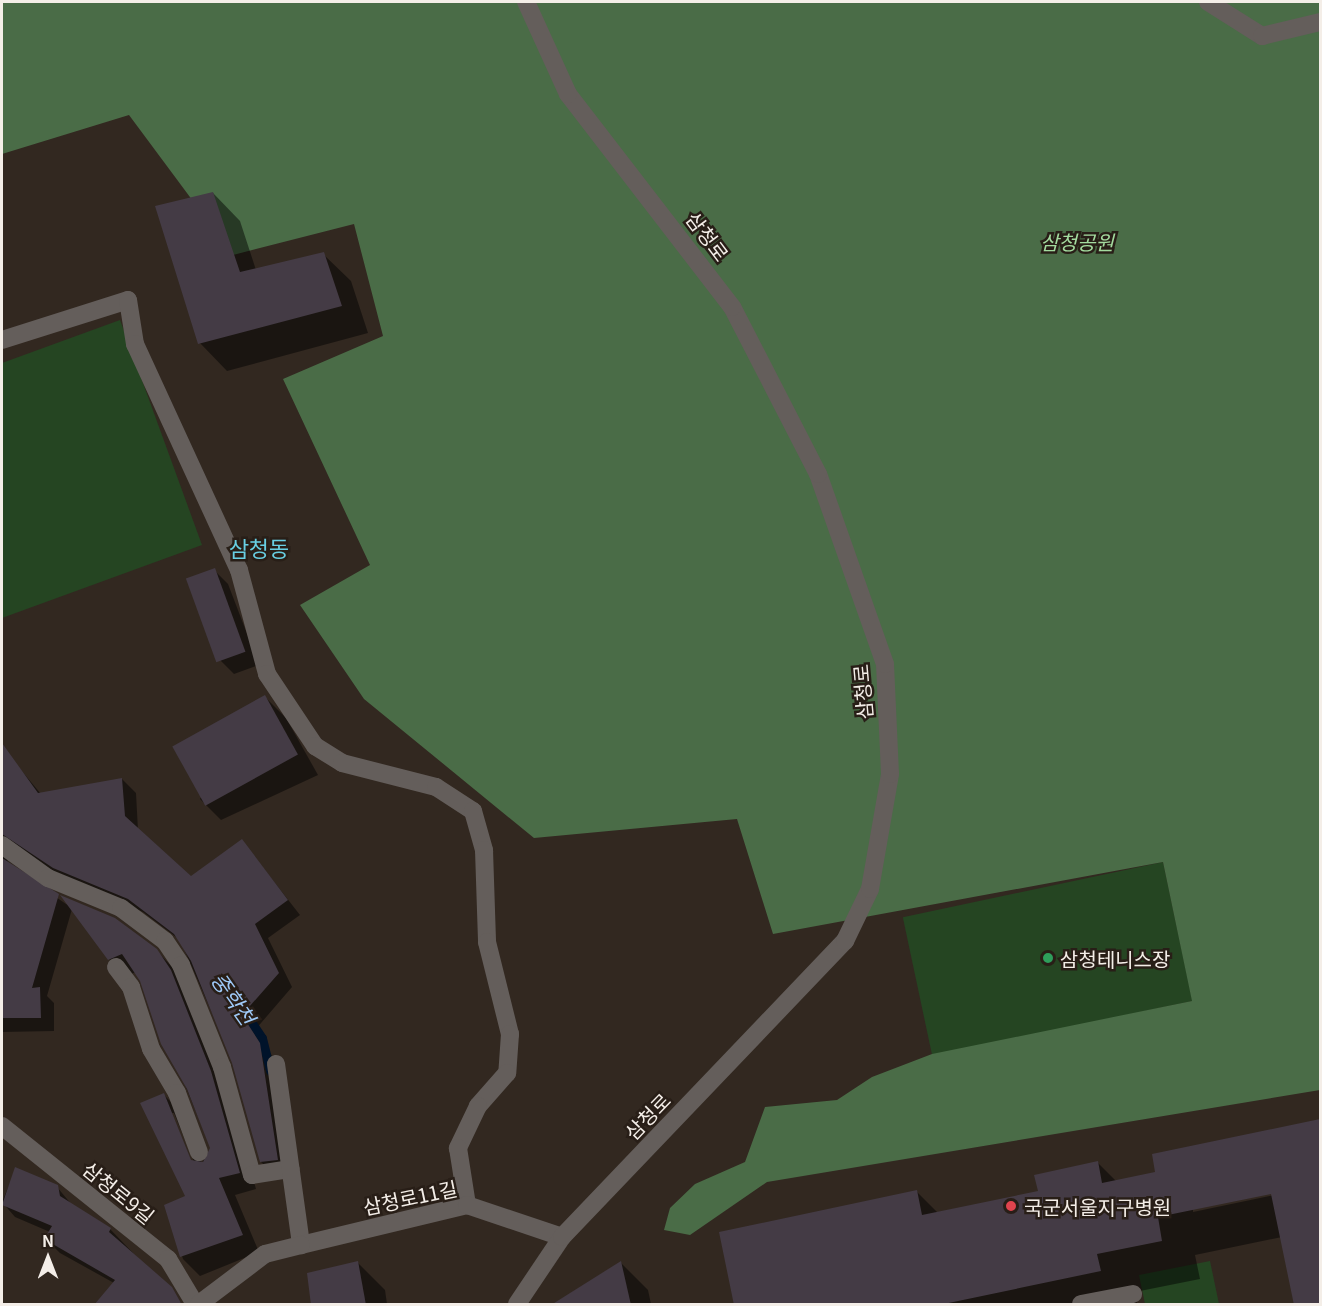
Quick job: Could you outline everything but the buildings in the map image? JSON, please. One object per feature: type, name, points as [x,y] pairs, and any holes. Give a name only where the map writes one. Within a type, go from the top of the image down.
[{"type":"street","name":"삼청로","points":[[517,1305],[562,1237],[845,941],[870,889],[890,774],[885,664],[819,474],[732,307],[568,94],[526,2]]},
{"type":"street","points":[[1208,2],[1263,36],[1320,22]]},
{"type":"street","points":[[2,340],[128,300],[135,344],[239,570],[267,674],[315,746],[342,763],[436,786],[473,811],[484,850],[487,942],[510,1034],[507,1073],[478,1106],[458,1148],[467,1205]]},
{"type":"street","points":[[2,844],[48,878],[121,908],[165,941],[182,965],[222,1066],[252,1175],[291,1169]]},
{"type":"street","points":[[116,967],[131,987],[151,1049],[177,1093],[200,1152]]},
{"type":"street","points":[[276,1064],[302,1245]]},
{"type":"street","name":"삼청로9길","points":[[2,1126],[168,1259],[197,1305]]},
{"type":"street","name":"삼청로11길","points":[[197,1305],[265,1254],[467,1205],[562,1237]]},
{"type":"street","points":[[1081,1305],[1133,1294]]},
{"type":"green space","name":"삼청공원","points":[[2,2],[1320,2],[1320,1090],[767,1182],[690,1235],[664,1230],[670,1208],[695,1184],[745,1162],[765,1107],[837,1100],[872,1077],[932,1054],[1192,1001],[1163,862],[773,934],[737,819],[534,838],[364,699],[300,605],[370,565],[283,379],[383,336],[354,224],[233,255],[129,115],[2,154]]},
{"type":"green space","points":[[120,320],[202,545],[2,618],[2,363]]},
{"type":"green space","name":"삼청테니스장","points":[[1163,862],[1193,1001],[932,1056],[903,917]]},
{"type":"green space","points":[[1210,1261],[1219,1304],[1145,1304],[1139,1275]]},
{"type":"waterway","name":"중학천","points":[[238,1002],[262,1038],[270,1071]]},
{"type":"place","name":"삼청테니스장","points":[[1048,958]]},
{"type":"place","name":"국군서울지구병원","points":[[1011,1206]]},
{"type":"district","name":"삼청동","points":[[259,548]]}]
